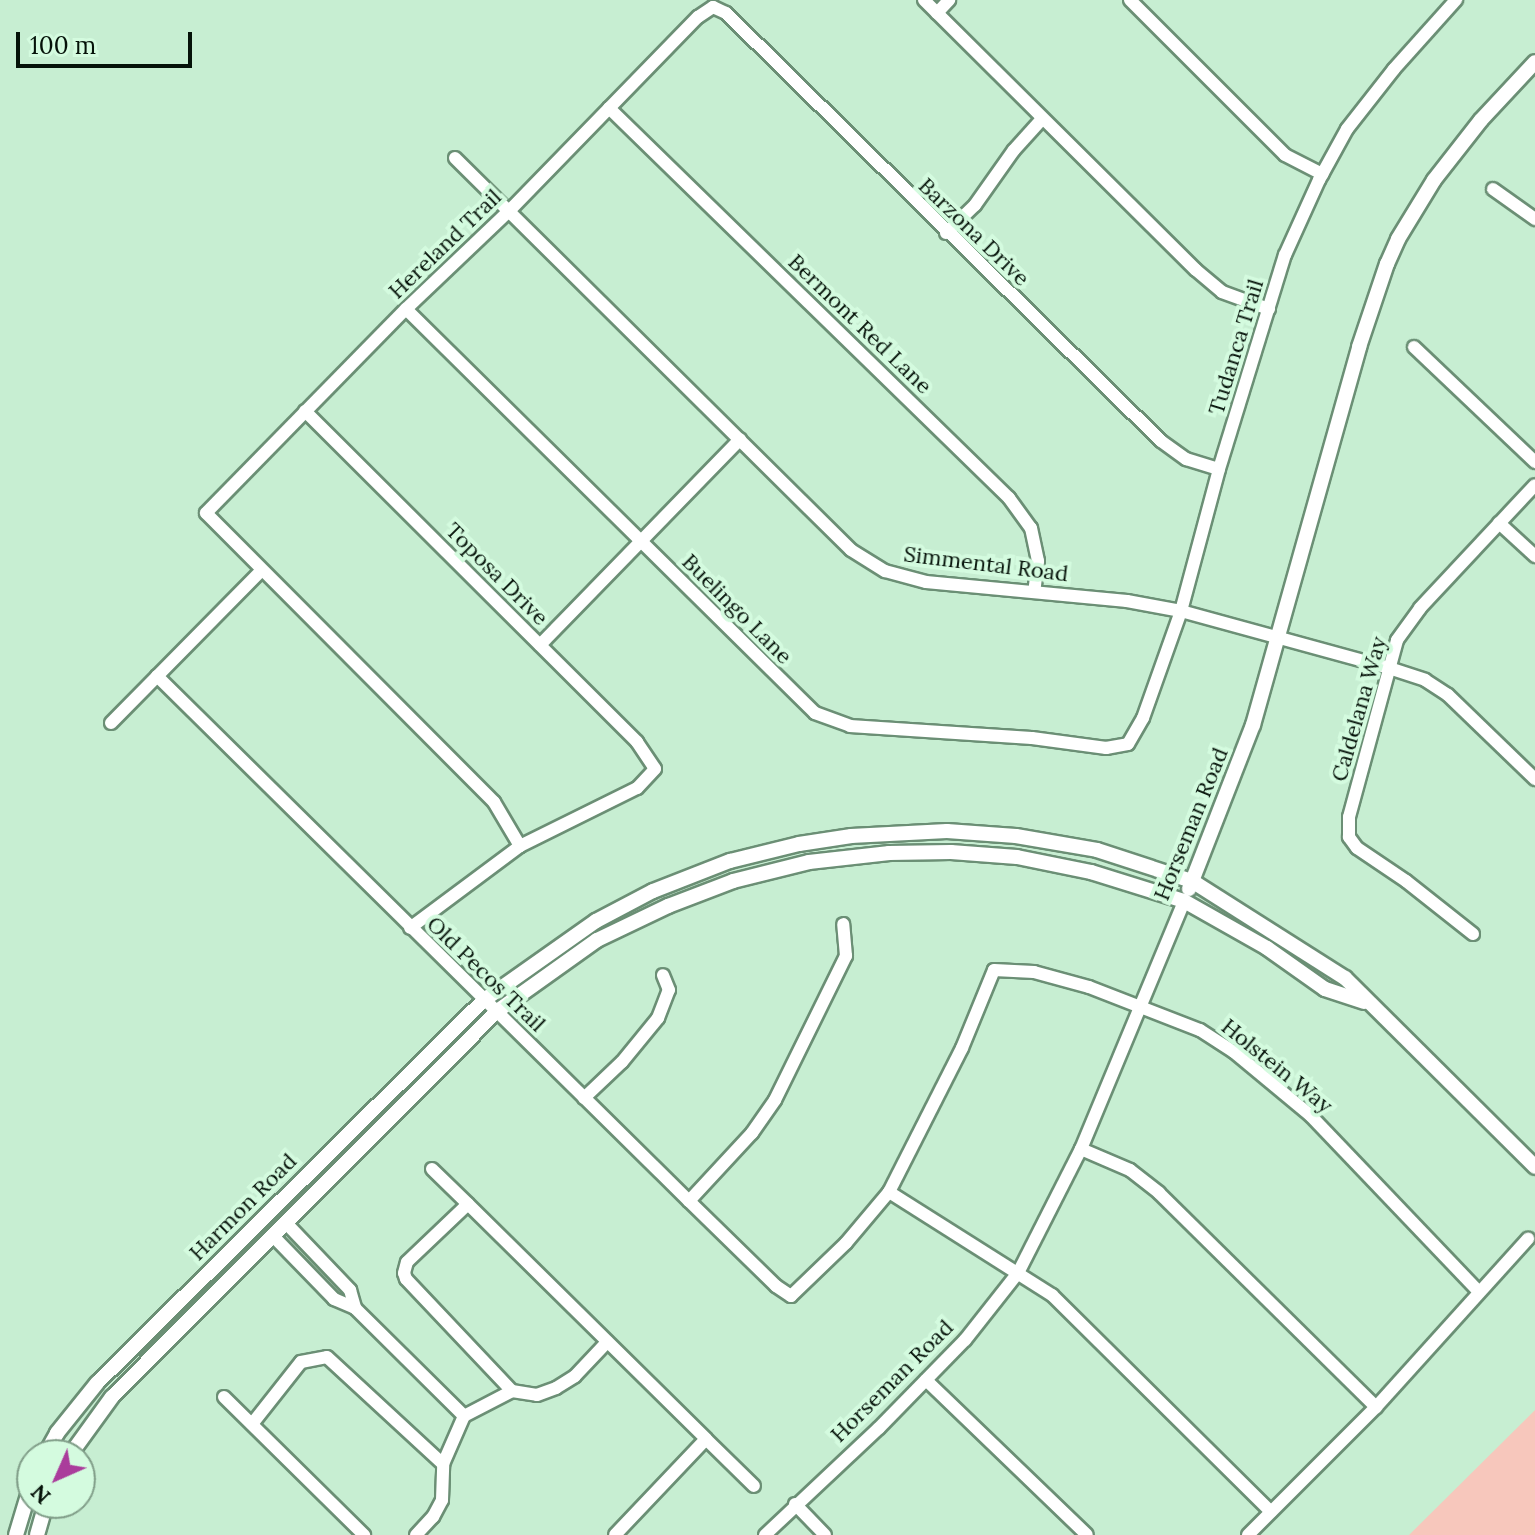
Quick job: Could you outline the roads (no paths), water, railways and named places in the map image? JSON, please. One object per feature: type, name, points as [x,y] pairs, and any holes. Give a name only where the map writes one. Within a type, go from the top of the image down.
[{"type":"street","points":[[924,0],[1042,119],[1222,292],[1269,309]]},
{"type":"street","points":[[937,13],[949,0]]},
{"type":"street","name":"Tudanca Trail","points":[[1128,744],[1143,718],[1181,611],[1219,469],[1285,255],[1322,174],[1347,129],[1394,69],[1456,0]]},
{"type":"street","points":[[1140,3],[1285,155],[1322,174]]},
{"type":"street","name":"Hereland Trail","points":[[261,571],[206,513],[406,309],[511,209],[698,17],[713,7]]},
{"type":"street","name":"Barzona Drive","points":[[713,7],[726,13],[946,233],[1161,441],[1186,459],[1219,469]]},
{"type":"street","name":"Horseman Road","points":[[765,1535],[965,1340],[1018,1273],[1081,1149],[1253,725],[1359,347],[1398,239],[1455,152],[1535,62]]},
{"type":"street","name":"Bermont Red Lane","points":[[609,108],[1009,498],[1031,528],[1038,561],[1034,592]]},
{"type":"street","points":[[946,233],[975,205],[1014,150],[1042,119]]},
{"type":"street","name":"Simmental Road","points":[[455,158],[511,209],[851,550],[885,571],[926,582],[1127,601],[1181,611],[1389,668],[1425,680],[1448,695],[1535,779]]},
{"type":"street","points":[[1493,189],[1535,219]]},
{"type":"street","name":"Buelingo Lane","points":[[406,309],[815,713],[850,726],[1032,738],[1106,748],[1128,744]]},
{"type":"street","points":[[1414,347],[1535,462]]},
{"type":"street","name":"Toposa Drive","points":[[305,411],[637,742],[655,769],[637,788],[520,846]]},
{"type":"street","points":[[540,645],[740,439]]},
{"type":"street","name":"Caldelana Way","points":[[1473,934],[1406,881],[1357,848],[1349,837],[1349,817],[1397,640],[1408,621],[1535,485]]},
{"type":"street","points":[[1499,523],[1535,556]]},
{"type":"street","points":[[111,723],[261,571],[494,802],[520,846],[410,928]]},
{"type":"street","name":"Old Pecos Trail","points":[[157,676],[776,1286],[791,1296],[846,1243],[889,1192]]},
{"type":"street","name":"Harmon Road","points":[[54,1439],[97,1383],[484,1000],[596,921],[653,891],[730,861],[851,836],[947,831],[1016,836],[1097,850],[1192,881],[1345,978],[1366,1003]]},
{"type":"street","name":"Harmon Road","points":[[78,1439],[112,1397],[496,1012],[597,940],[668,906],[733,881],[809,862],[889,853],[951,852],[1017,857],[1091,872],[1184,901],[1267,948],[1325,989],[1366,1003]]},
{"type":"street","points":[[689,1201],[752,1133],[775,1100],[846,956],[843,924]]},
{"type":"street","name":"Holstein Way","points":[[889,1192],[962,1048],[994,970],[1034,972],[1141,1005],[1200,1030],[1234,1052],[1311,1116],[1478,1291]]},
{"type":"street","points":[[584,1098],[622,1062],[658,1018],[669,990],[663,975]]},
{"type":"street","points":[[1366,1003],[1409,1039],[1535,1167]]},
{"type":"street","points":[[1081,1149],[1130,1170],[1159,1193],[1376,1407]]},
{"type":"street","points":[[432,1169],[754,1486]]},
{"type":"street","points":[[889,1192],[1052,1295],[1271,1512]]},
{"type":"street","points":[[468,1204],[407,1262],[404,1273],[406,1279],[512,1391]]},
{"type":"street","points":[[286,1223],[350,1290],[355,1308]]},
{"type":"street","points":[[273,1236],[334,1299],[355,1308],[464,1416]]},
{"type":"street","points":[[1248,1535],[1376,1407],[1528,1239]]},
{"type":"street","points":[[416,1535],[433,1517],[442,1500],[443,1464],[464,1416],[512,1391],[537,1395],[556,1388],[575,1376],[607,1342]]},
{"type":"street","points":[[252,1424],[301,1362],[327,1357],[443,1464]]},
{"type":"street","points":[[926,1380],[1087,1535]]},
{"type":"street","points":[[224,1397],[364,1535]]},
{"type":"street","points":[[615,1535],[706,1439]]},
{"type":"street","points":[[795,1504],[825,1535]]}]
